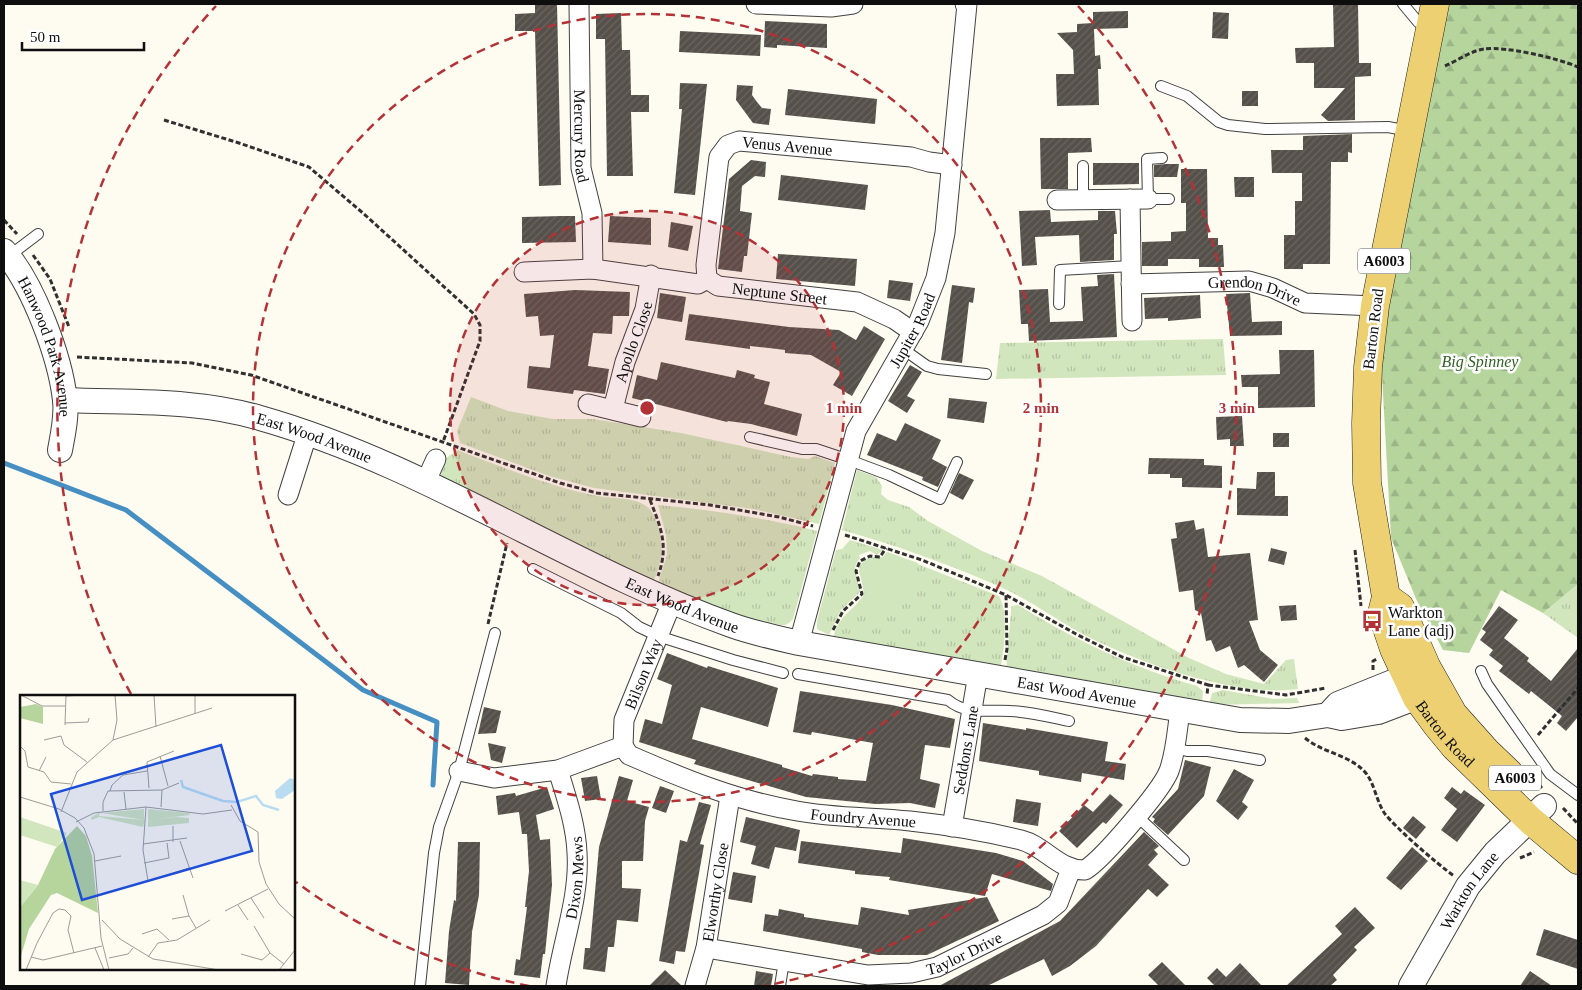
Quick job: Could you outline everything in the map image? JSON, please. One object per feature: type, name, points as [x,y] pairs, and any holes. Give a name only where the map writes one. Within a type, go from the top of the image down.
[{"type":"main road","name":"Barton Road","points":[[1432,16],[1375,306],[1368,367],[1367,483],[1386,597],[1400,606],[1422,683],[1486,751],[1578,860]]},
{"type":"main road","name":"Barton Road","points":[[1537,813],[1578,838]]},
{"type":"street","points":[[756,4],[831,7],[853,4]]},
{"type":"street","name":"Jupiter Road","points":[[799,644],[856,431],[913,332],[936,278],[945,233],[967,4]]},
{"type":"street","name":"Mercury Road","points":[[580,6],[581,168],[592,213],[594,269]]},
{"type":"street","name":"Venus Avenue","points":[[707,279],[706,266],[719,158],[728,145],[739,141],[911,156],[929,162],[952,164]]},
{"type":"street","points":[[1057,200],[1139,199],[1131,275],[1132,321]]},
{"type":"street","name":"Hanwood Park Avenue","points":[[11,248],[43,324],[56,363],[65,400],[60,450]]},
{"type":"street","name":"Neptune Street","points":[[524,272],[594,269],[698,284],[707,279],[718,286],[856,302],[894,319],[913,332]]},
{"type":"street","name":"Grendon Drive","points":[[1131,275],[1248,281],[1273,288],[1305,304],[1375,306]]},
{"type":"street","name":"Apollo Close","points":[[614,409],[625,362],[645,309],[651,276]]},
{"type":"street","name":"East Wood Avenue","points":[[65,400],[188,403],[258,417],[308,432],[326,438],[425,483],[672,602],[733,626],[799,644],[1180,710],[1264,722],[1289,721],[1328,715],[1338,704],[1422,683]]},
{"type":"street","points":[[588,404],[641,417]]},
{"type":"street","points":[[288,495],[308,432]]},
{"type":"street","points":[[425,483],[436,459]]},
{"type":"street","name":"Bilson Way","points":[[623,746],[624,720],[672,602]]},
{"type":"street","name":"Seddons Lane","points":[[952,827],[978,674]]},
{"type":"street","points":[[1071,869],[1085,870],[1090,866],[1137,816],[1159,789],[1169,771],[1180,710]]},
{"type":"street","points":[[459,771],[494,778],[558,770],[623,746]]},
{"type":"street","name":"Foundry Avenue","points":[[623,746],[629,755],[730,796],[796,811],[856,819],[908,821],[952,827],[1031,843],[1071,869]]},
{"type":"street","name":"Dixon Mews","points":[[556,986],[574,895],[577,853],[568,803],[558,770]]},
{"type":"street","name":"Elworthy Close","points":[[695,986],[706,948],[730,796]]},
{"type":"street","name":"Warkton Lane","points":[[1411,986],[1468,886],[1484,865],[1537,813]]},
{"type":"street","name":"Taylor Drive","points":[[706,948],[868,975],[912,980],[1043,915],[1058,903],[1071,869]]},
{"type":"lane","points":[[1403,4],[1418,22],[1432,16]]},
{"type":"lane","points":[[1161,86],[1187,96],[1219,122],[1228,125],[1265,128],[1388,127],[1410,131]]},
{"type":"lane","points":[[1162,158],[1147,158],[1139,199],[1169,198]]},
{"type":"lane","points":[[1083,166],[1083,199]]},
{"type":"lane","points":[[11,248],[38,234]]},
{"type":"lane","points":[[1059,304],[1060,270],[1131,275]]},
{"type":"lane","points":[[903,349],[927,366],[986,374]]},
{"type":"lane","points":[[750,437],[802,448],[816,449],[889,475],[940,499],[957,462]]},
{"type":"lane","points":[[533,569],[621,613],[639,627],[658,636],[733,660],[783,672]]},
{"type":"lane","points":[[420,986],[434,854],[439,827],[459,771],[495,633]]},
{"type":"lane","points":[[1481,671],[1487,684],[1532,751],[1550,774],[1578,795]]},
{"type":"lane","points":[[798,674],[948,700],[957,708],[985,713],[1010,710],[1069,721]]},
{"type":"lane","points":[[1174,748],[1208,751],[1260,760]]},
{"type":"lane","points":[[1137,816],[1184,860]]},
{"type":"lane","points":[[780,986],[784,961]]},
{"type":"path","points":[[1444,67],[1484,49],[1527,53],[1564,61],[1578,67]]},
{"type":"path","points":[[164,120],[308,167],[364,214],[474,314],[480,325],[480,341],[436,459]]},
{"type":"path","points":[[4,220],[11,248]]},
{"type":"path","points":[[78,357],[192,363],[251,375],[560,483],[597,493],[744,511],[819,528]]},
{"type":"path","points":[[650,500],[661,528],[664,543],[664,561],[656,583]]},
{"type":"path","points":[[838,533],[922,560],[1006,595],[1122,657],[1208,685],[1286,695],[1329,687]]},
{"type":"path","points":[[833,632],[844,611],[862,594],[856,571],[860,561],[870,556],[880,557],[886,548]]},
{"type":"path","points":[[1004,665],[1007,649],[1006,595]]},
{"type":"path","points":[[1206,698],[1208,685]]},
{"type":"path","points":[[1532,751],[1537,737],[1578,688]]},
{"type":"path","points":[[1305,738],[1313,744],[1335,752],[1352,762],[1365,773],[1386,815],[1454,877]]},
{"type":"green space","name":"Big Spinney","points":[[1442,4],[1578,4],[1578,584],[1543,613],[1501,590],[1469,653],[1443,650],[1417,601],[1391,538],[1381,357],[1396,233]]},
{"type":"green space","points":[[1223,339],[1226,375],[996,379],[1000,343]]},
{"type":"green space","points":[[471,397],[508,411],[553,419],[593,419],[681,433],[791,457],[808,459],[815,456],[835,463],[819,524],[753,509],[594,488],[549,476],[460,443],[457,431]]},
{"type":"green space","points":[[457,450],[562,487],[598,496],[636,501],[646,506],[651,510],[655,518],[661,544],[659,568],[652,584],[443,480],[440,470],[442,461]]},
{"type":"green space","points":[[857,470],[876,477],[882,486],[881,494],[888,500],[909,507],[928,521],[982,551],[1042,576],[1189,658],[1226,674],[1264,684],[1286,660],[1294,659],[1298,689],[1245,688],[1215,683],[1154,665],[1077,631],[1018,596],[989,582],[926,557],[842,530]]},
{"type":"green space","points":[[658,505],[738,515],[817,531],[793,619],[784,625],[772,623],[770,628],[657,586],[667,555],[666,535]]},
{"type":"green space","points":[[850,540],[883,550],[877,555],[870,551],[859,555],[860,558],[855,571],[860,592],[841,610],[829,635],[817,629],[817,621],[836,550],[842,549]]},
{"type":"green space","points":[[887,552],[999,596],[1005,621],[1000,670],[833,640],[841,620],[864,595],[859,566],[868,558],[884,557]]},
{"type":"green space","points":[[887,552],[918,563],[909,589],[900,603],[883,612],[870,610],[858,602],[865,591],[859,571],[864,560],[881,559]]},
{"type":"green space","points":[[1578,584],[1578,638],[1543,613]]},
{"type":"green space","points":[[1018,605],[1061,630],[1127,662],[1197,686],[1203,691],[1202,702],[1006,671],[1011,606]]},
{"type":"green space","points":[[1223,690],[1273,699],[1297,698],[1299,703],[1209,705],[1212,693]]},
{"type":"building","points":[[535,4],[557,4],[561,185],[539,186],[535,31],[515,31],[515,14],[535,13]]},
{"type":"building","points":[[1333,4],[1358,4],[1359,63],[1371,63],[1371,76],[1355,77],[1355,120],[1328,121],[1321,115],[1345,88],[1314,88],[1314,63],[1296,63],[1295,48],[1334,47]]},
{"type":"building","points":[[1128,11],[1128,28],[1094,29],[1095,56],[1100,55],[1101,69],[1098,69],[1099,105],[1057,106],[1056,74],[1074,74],[1073,50],[1057,33],[1077,32],[1077,24],[1093,23],[1093,12]]},
{"type":"building","points":[[1213,12],[1229,13],[1228,39],[1212,38]]},
{"type":"building","points":[[621,13],[622,50],[630,50],[631,95],[649,95],[649,112],[631,112],[633,176],[607,176],[605,39],[596,39],[596,14]]},
{"type":"building","points":[[765,21],[827,24],[827,48],[777,45],[777,48],[764,47]]},
{"type":"building","points":[[680,31],[761,35],[760,56],[679,52]]},
{"type":"building","points":[[680,83],[707,84],[695,195],[674,193],[682,109],[679,109]]},
{"type":"building","points":[[737,85],[753,86],[752,95],[757,102],[762,108],[771,109],[769,125],[753,123],[736,100]]},
{"type":"building","points":[[788,89],[877,99],[875,124],[785,115]]},
{"type":"building","points":[[1242,91],[1258,91],[1258,106],[1242,106]]},
{"type":"building","points":[[1352,134],[1352,153],[1348,152],[1348,162],[1331,162],[1330,264],[1303,264],[1303,269],[1284,269],[1284,235],[1295,235],[1295,201],[1302,201],[1302,173],[1272,173],[1271,150],[1303,150],[1303,136]]},
{"type":"building","points":[[1040,138],[1091,138],[1092,152],[1068,153],[1068,189],[1041,189]]},
{"type":"building","points":[[751,160],[766,162],[765,177],[755,176],[742,186],[740,211],[752,213],[747,256],[744,256],[742,272],[718,269],[729,179]]},
{"type":"building","points":[[1093,163],[1139,163],[1139,184],[1093,185]]},
{"type":"building","points":[[1179,164],[1177,177],[1154,177],[1154,165]]},
{"type":"building","points":[[1181,169],[1207,169],[1208,238],[1218,238],[1218,245],[1223,245],[1224,267],[1199,267],[1199,259],[1168,259],[1168,266],[1142,266],[1142,242],[1171,241],[1171,232],[1186,231],[1186,203],[1181,203]]},
{"type":"building","points":[[781,175],[868,185],[865,210],[778,200]]},
{"type":"building","points":[[1234,177],[1254,177],[1254,197],[1235,197]]},
{"type":"building","points":[[1050,210],[1051,222],[1098,220],[1098,211],[1115,211],[1117,234],[1114,234],[1114,260],[1080,262],[1079,235],[1035,237],[1037,265],[1022,266],[1019,211]]},
{"type":"building","points":[[575,216],[576,242],[522,243],[522,217]]},
{"type":"building","points":[[610,216],[651,218],[651,245],[608,242]]},
{"type":"building","points":[[671,222],[693,226],[688,251],[668,247]]},
{"type":"building","points":[[778,254],[857,259],[855,286],[776,279]]},
{"type":"building","points":[[1114,274],[1117,337],[1029,341],[1028,324],[1021,324],[1019,290],[1048,289],[1050,322],[1083,321],[1081,287],[1098,286],[1097,275]]},
{"type":"building","points":[[889,280],[913,283],[910,301],[887,298]]},
{"type":"building","points":[[952,285],[975,288],[973,303],[969,302],[962,363],[941,360]]},
{"type":"building","points":[[575,290],[630,292],[629,316],[613,316],[612,334],[593,333],[588,366],[609,369],[605,394],[574,390],[573,394],[527,388],[529,366],[550,368],[554,335],[540,336],[538,316],[526,317],[524,294]]},
{"type":"building","points":[[660,293],[686,297],[682,322],[657,318]]},
{"type":"building","points":[[1250,293],[1252,322],[1282,321],[1282,335],[1230,336],[1226,294]]},
{"type":"building","points":[[1200,295],[1201,318],[1168,321],[1168,318],[1145,319],[1144,298]]},
{"type":"building","points":[[689,314],[789,327],[839,330],[856,340],[864,326],[885,339],[852,396],[833,385],[841,372],[811,355],[785,353],[785,350],[769,348],[750,346],[750,349],[685,340]]},
{"type":"building","points":[[1279,350],[1314,350],[1315,407],[1258,408],[1258,387],[1242,387],[1241,375],[1280,374]]},
{"type":"building","points":[[661,362],[735,378],[737,370],[755,375],[754,378],[770,382],[764,404],[802,414],[797,436],[751,424],[727,422],[632,398],[637,375],[657,380]]},
{"type":"building","points":[[910,365],[922,372],[907,396],[915,400],[907,413],[888,401]]},
{"type":"building","points":[[949,398],[987,402],[984,423],[947,418]]},
{"type":"building","points":[[1242,416],[1244,446],[1230,446],[1230,439],[1217,440],[1216,417]]},
{"type":"building","points":[[905,423],[941,440],[932,459],[947,467],[938,487],[922,480],[923,477],[867,455],[877,433],[896,441]]},
{"type":"building","points":[[1273,433],[1289,433],[1289,447],[1273,447]]},
{"type":"building","points":[[1149,458],[1204,459],[1204,465],[1222,466],[1222,488],[1182,487],[1182,478],[1170,478],[1170,474],[1148,474]]},
{"type":"building","points":[[1257,472],[1275,472],[1275,496],[1288,496],[1288,516],[1237,515],[1237,488],[1256,489]]},
{"type":"building","points":[[959,473],[974,480],[963,500],[950,493]]},
{"type":"building","points":[[1194,520],[1196,530],[1204,528],[1208,557],[1250,553],[1258,620],[1249,621],[1260,650],[1278,665],[1264,682],[1244,665],[1238,668],[1230,646],[1216,652],[1211,640],[1206,641],[1201,613],[1195,610],[1193,590],[1179,592],[1171,539],[1177,538],[1175,523]]},
{"type":"building","points":[[1271,548],[1287,552],[1284,565],[1268,561]]},
{"type":"building","points":[[1296,605],[1297,620],[1281,621],[1279,606]]},
{"type":"building","points":[[1499,606],[1518,620],[1504,638],[1529,658],[1527,661],[1551,681],[1578,648],[1578,717],[1566,731],[1557,723],[1562,716],[1531,691],[1529,694],[1499,671],[1503,666],[1489,655],[1493,650],[1480,640],[1486,632],[1482,629]]},
{"type":"building","points":[[667,653],[707,668],[708,666],[778,688],[768,727],[701,707],[692,739],[782,765],[782,767],[812,776],[813,774],[838,777],[838,779],[866,781],[873,743],[812,732],[811,735],[793,732],[800,691],[892,705],[955,719],[950,748],[925,745],[920,779],[940,784],[935,808],[910,803],[876,804],[806,797],[694,764],[696,760],[639,742],[645,719],[662,724],[672,685],[657,679]]},
{"type":"building","points":[[484,707],[501,711],[496,733],[478,734]]},
{"type":"building","points":[[983,723],[1026,730],[1026,728],[1108,742],[1105,761],[1126,764],[1124,780],[1082,773],[1081,782],[1039,775],[1039,771],[979,761]]},
{"type":"building","points":[[488,743],[506,747],[502,763],[491,760]]},
{"type":"building","points":[[1185,760],[1211,767],[1204,796],[1168,835],[1153,822],[1155,819],[1152,817],[1178,789]]},
{"type":"building","points":[[1234,769],[1254,780],[1242,802],[1248,807],[1238,820],[1216,801]]},
{"type":"building","points":[[597,776],[601,799],[585,801],[581,778]]},
{"type":"building","points":[[619,776],[633,780],[627,801],[649,807],[645,821],[643,861],[622,861],[622,888],[641,889],[638,922],[617,920],[614,947],[608,947],[605,972],[583,969],[585,948],[590,948],[599,847]]},
{"type":"building","points":[[660,786],[674,791],[666,813],[652,808]]},
{"type":"building","points":[[547,787],[554,809],[536,815],[540,840],[550,839],[552,885],[545,954],[543,954],[540,978],[514,975],[516,959],[520,960],[527,907],[525,907],[529,871],[527,834],[522,834],[519,812],[498,815],[496,796],[515,793],[516,796]]},
{"type":"building","points":[[1452,787],[1461,794],[1464,790],[1485,805],[1457,842],[1441,830],[1457,809],[1444,798]]},
{"type":"building","points":[[1110,794],[1123,805],[1106,824],[1103,822],[1077,848],[1059,831],[1084,805],[1093,812]]},
{"type":"building","points":[[1016,799],[1041,803],[1038,826],[1013,822]]},
{"type":"building","points":[[699,802],[711,805],[700,844],[704,845],[685,952],[676,951],[674,964],[659,961],[680,840],[687,842]]},
{"type":"building","points":[[1413,816],[1426,827],[1416,839],[1403,828]]},
{"type":"building","points":[[746,817],[800,830],[796,851],[775,847],[769,869],[751,864],[756,846],[740,842]]},
{"type":"building","points":[[1144,832],[1159,846],[1154,850],[1158,854],[1148,865],[1169,885],[1157,897],[1148,889],[1096,946],[1070,966],[1052,976],[1044,959],[987,986],[939,986],[1060,921]]},
{"type":"building","points":[[903,838],[996,853],[1023,861],[1053,884],[1051,891],[992,874],[985,896],[889,880],[890,877],[855,874],[855,871],[798,863],[801,841],[901,853]]},
{"type":"building","points":[[458,842],[480,842],[479,895],[472,932],[469,985],[445,983],[449,931],[454,900],[456,901]]},
{"type":"building","points":[[1412,847],[1428,861],[1401,890],[1386,878]]},
{"type":"building","points":[[733,872],[756,876],[752,903],[728,899]]},
{"type":"building","points":[[987,897],[999,921],[927,955],[878,955],[862,952],[862,949],[763,931],[765,914],[778,916],[779,909],[804,914],[804,917],[858,925],[861,907],[909,915],[908,910]]},
{"type":"building","points":[[1355,907],[1375,928],[1354,947],[1357,950],[1333,975],[1337,980],[1330,986],[1286,986],[1342,934],[1335,926]]},
{"type":"building","points":[[1544,929],[1578,940],[1578,969],[1536,955]]},
{"type":"building","points":[[1162,962],[1186,986],[1159,986],[1148,975]]},
{"type":"building","points":[[1240,963],[1262,986],[1215,986],[1207,978],[1217,968],[1226,977]]},
{"type":"building","points":[[665,970],[682,986],[649,986]]},
{"type":"building","points":[[756,971],[773,974],[771,986],[754,986]]},
{"type":"building","points":[[1530,971],[1552,986],[1520,986]]},
{"type":"waterway","points":[[4,463],[126,510],[363,690],[437,722],[433,785]]},
{"type":"place","name":"Warkton Lane (adj)","points":[[1372,621]]}]
